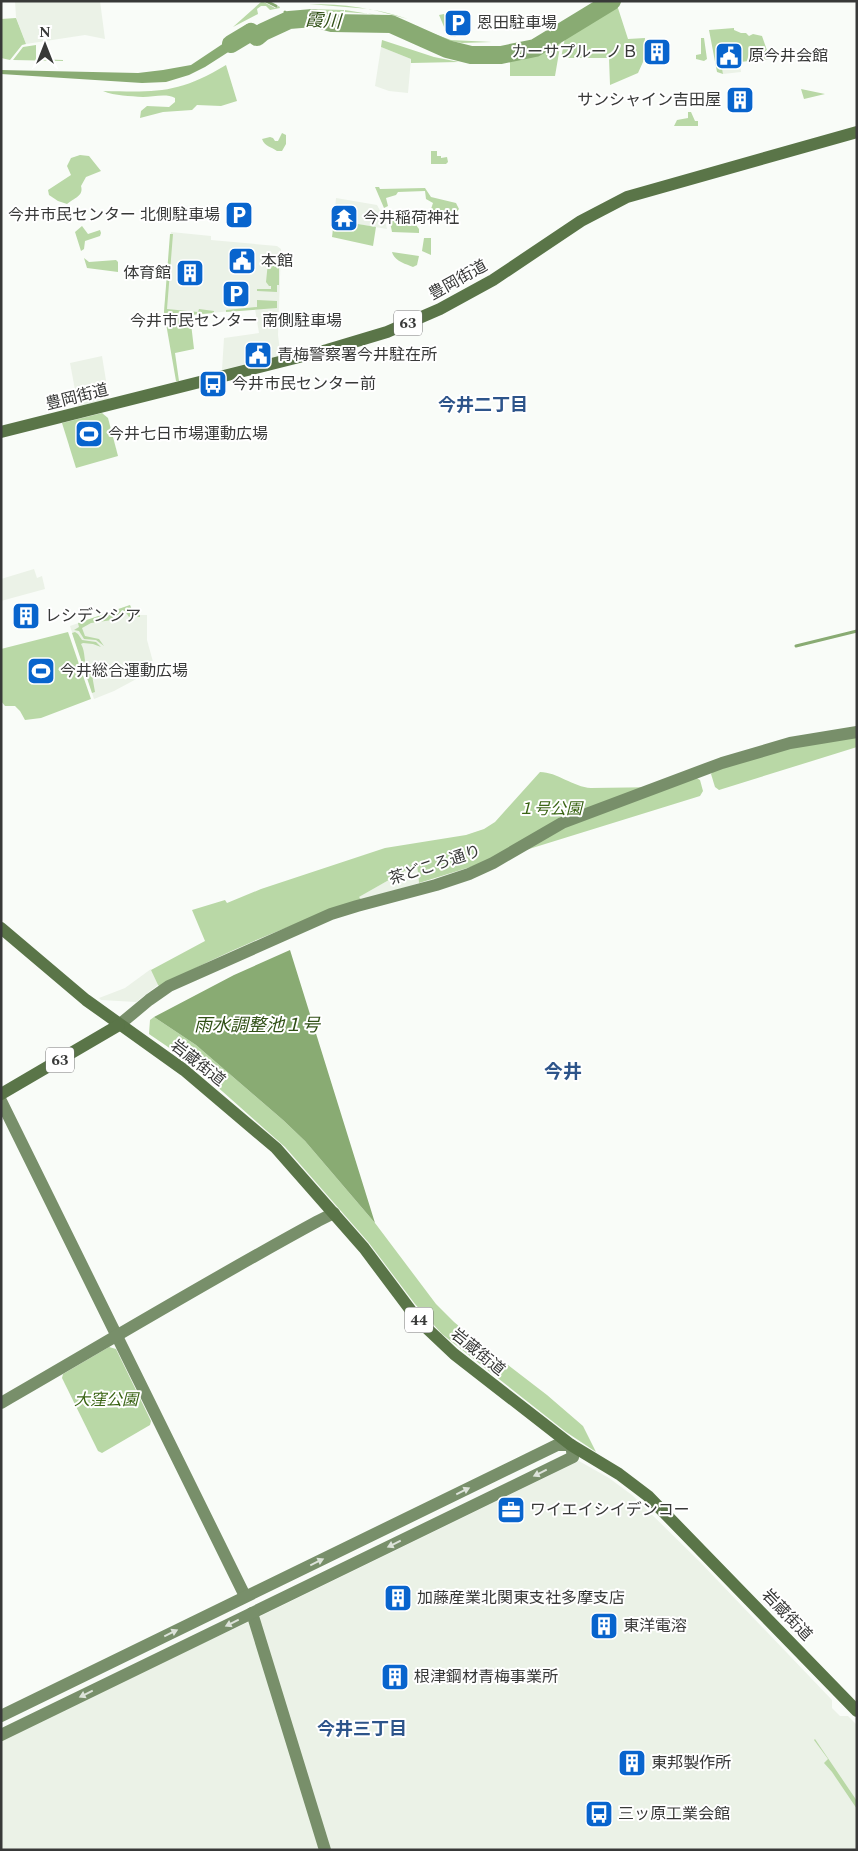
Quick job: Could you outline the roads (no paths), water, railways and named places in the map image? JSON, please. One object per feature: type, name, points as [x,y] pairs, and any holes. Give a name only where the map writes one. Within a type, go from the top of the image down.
[{"type":"main road","name":"豊岡街道","points":[[1,432],[327,350],[380,334],[429,315],[474,292],[581,221],[622,200],[857,132]]},
{"type":"main road","name":"岩蔵街道","points":[[1,928],[86,1000],[184,1070],[260,1133],[288,1161],[334,1213],[381,1269],[410,1310],[434,1336],[467,1366],[571,1445],[619,1474],[648,1496],[857,1711]]},
{"type":"main road","name":"63","points":[[1,1094],[119,1025]]},
{"type":"street","name":"茶どころ通り","points":[[119,1025],[169,986],[331,914],[469,874],[493,863],[562,823],[722,763],[796,742],[857,732]]},
{"type":"street","points":[[1,1101],[245,1596]]},
{"type":"street","points":[[1,1402],[117,1336],[213,1278],[334,1213]]},
{"type":"street","points":[[1,1716],[245,1596],[558,1446],[571,1445],[573,1457],[1,1736]]},
{"type":"street","points":[[354,1544],[362,1560]]},
{"type":"street","points":[[252,1613],[325,1850]]},
{"type":"street","points":[[144,1646],[151,1662]]},
{"type":"water","points":[[247,24],[255,39],[244,42],[189,75],[166,82],[142,83],[1,74],[1,70],[138,73],[191,65],[242,31],[243,27]]},
{"type":"water","name":"雨水調整池１号","points":[[290,950],[375,1223],[305,1141],[283,1120],[196,1045],[154,1017],[234,975]]},
{"type":"waterway","points":[[266,1],[276,6]]},
{"type":"waterway","name":"霞川","points":[[231,44],[251,32],[257,37],[263,32],[289,20],[313,18],[332,23],[391,24],[447,49],[471,55],[501,55],[535,48],[612,1]]},
{"type":"waterway","name":"霞川","points":[[285,12],[294,20]]},
{"type":"waterway","points":[[796,646],[857,631]]},
{"type":"place","name":"恩田駐車場","points":[[458,23]]},
{"type":"place","name":"カーサプルーノＢ","points":[[657,52]]},
{"type":"place","name":"原今井会館","points":[[729,56]]},
{"type":"place","name":"サンシャイン吉田屋","points":[[740,100]]},
{"type":"place","name":"今井市民センター 北側駐車場","points":[[239,215]]},
{"type":"place","name":"今井稲荷神社","points":[[344,218]]},
{"type":"place","name":"本館","points":[[242,261]]},
{"type":"place","name":"体育館","points":[[190,273]]},
{"type":"place","name":"今井市民センター 南側駐車場","points":[[236,294]]},
{"type":"place","name":"青梅警察署今井駐在所","points":[[258,355]]},
{"type":"place","name":"今井市民センター前","points":[[213,384]]},
{"type":"place","name":"今井七日市場運動広場","points":[[89,434]]},
{"type":"place","name":"レシデンシア","points":[[26,616]]},
{"type":"place","name":"今井総合運動広場","points":[[41,671]]},
{"type":"place","name":"ワイエイシイデンコー","points":[[511,1510]]},
{"type":"place","name":"加藤産業北関東支社多摩支店","points":[[398,1598]]},
{"type":"place","name":"東洋電溶","points":[[604,1626]]},
{"type":"place","name":"根津鋼材青梅事業所","points":[[395,1677]]},
{"type":"place","name":"東邦製作所","points":[[632,1763]]},
{"type":"place","name":"三ッ原工業会館","points":[[599,1814]]},
{"type":"district","name":"今井二丁目","points":[[483,405]]},
{"type":"district","name":"今井","points":[[563,1072]]},
{"type":"district","name":"今井三丁目","points":[[362,1729]]},
{"type":"park label","name":"１号公園","points":[[550,809]]},
{"type":"park label","name":"大窪公園","points":[[106,1400]]}]
